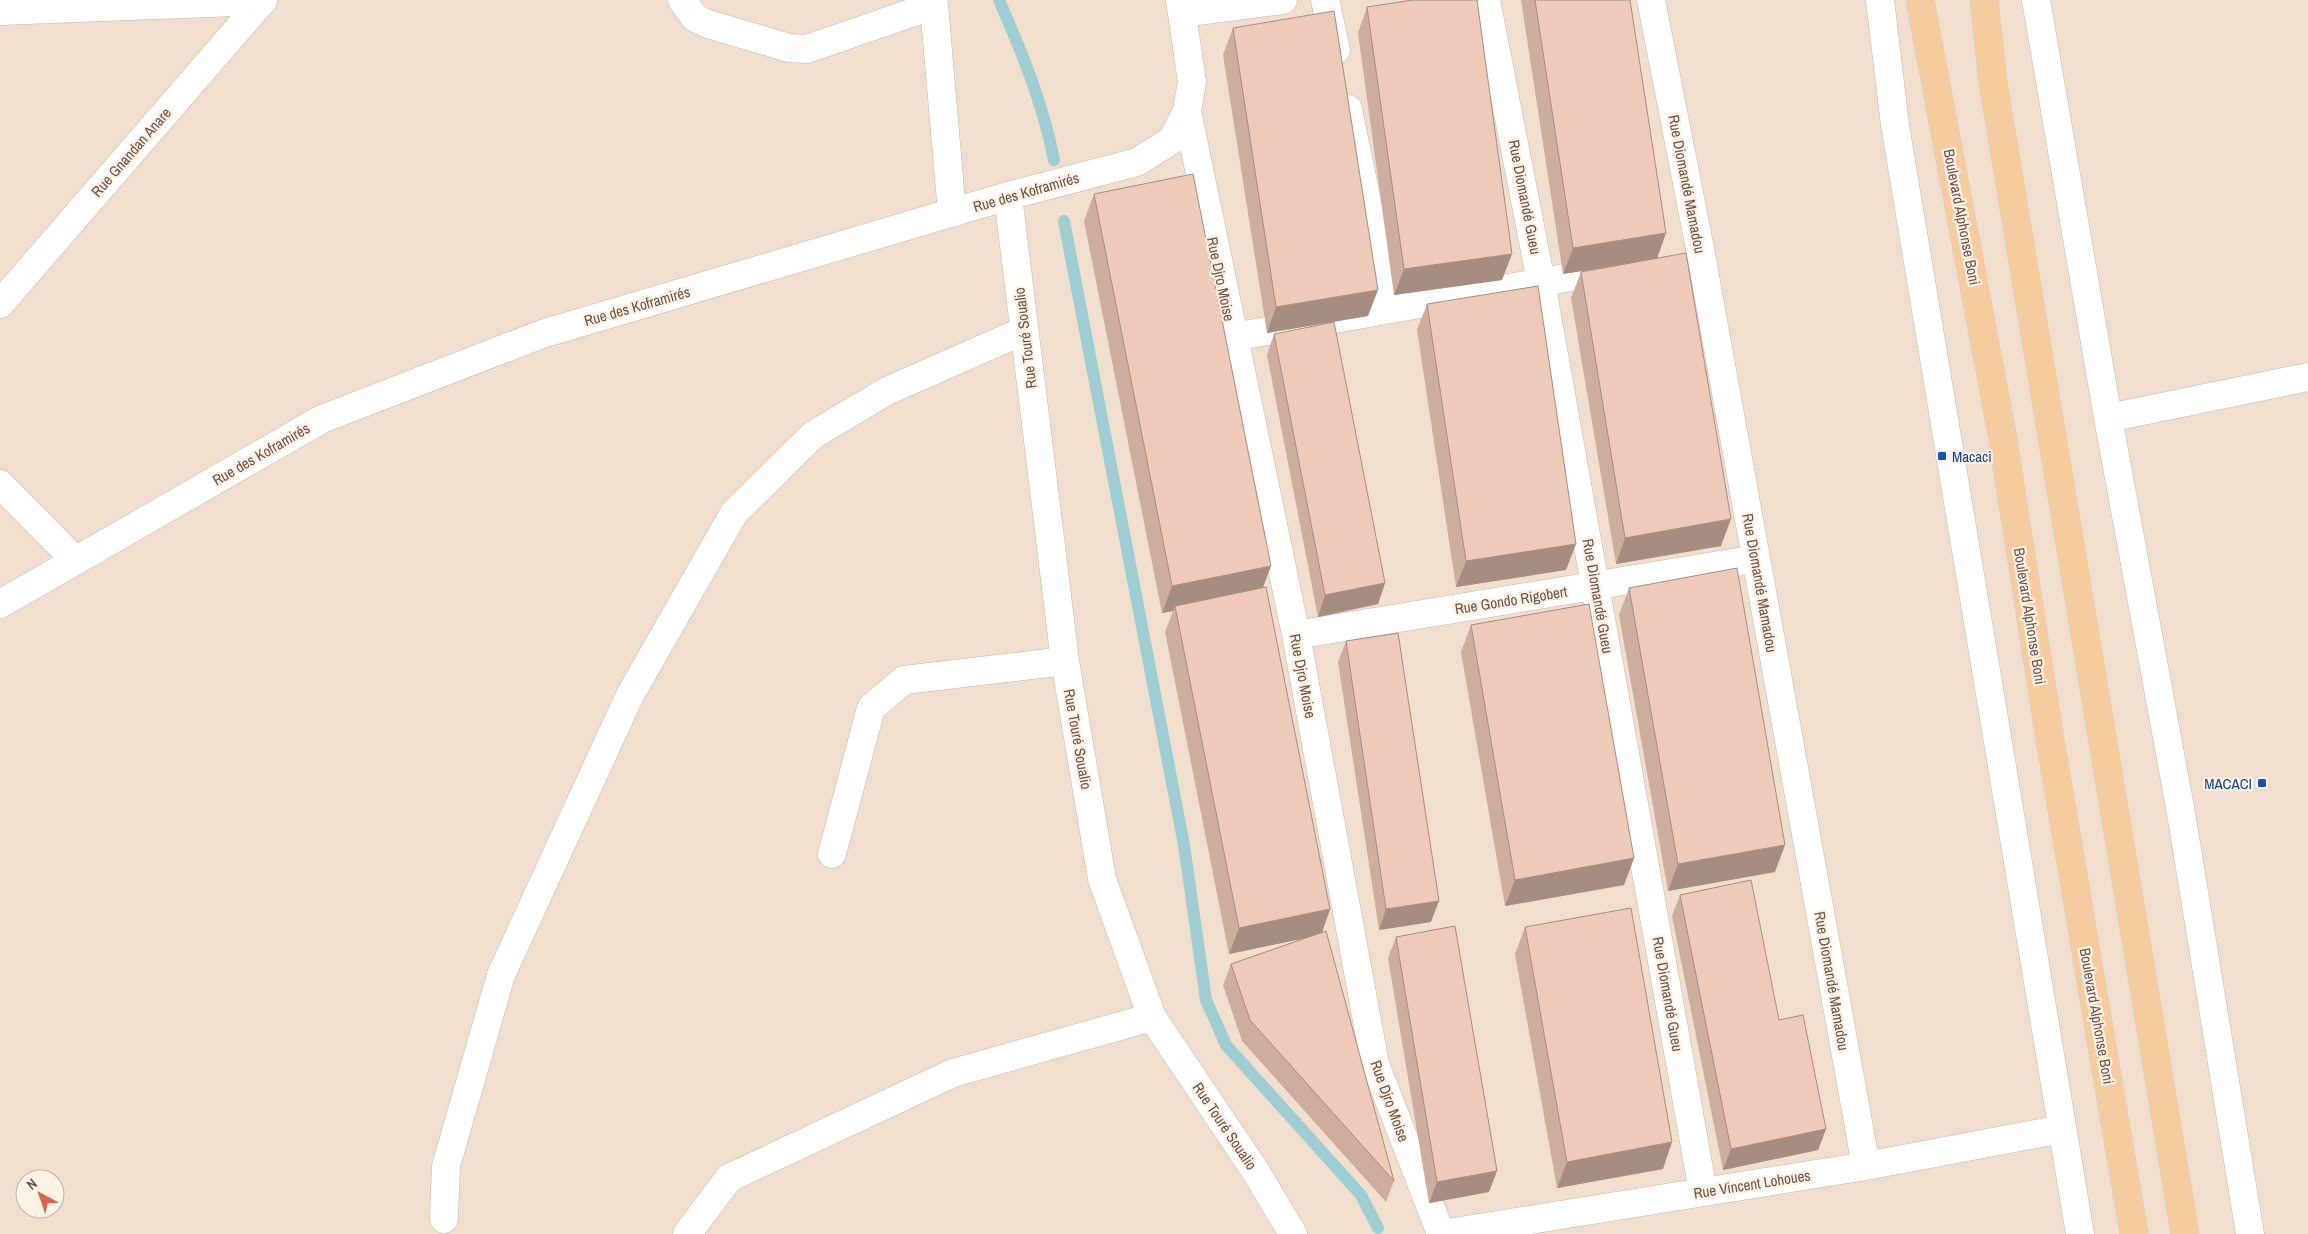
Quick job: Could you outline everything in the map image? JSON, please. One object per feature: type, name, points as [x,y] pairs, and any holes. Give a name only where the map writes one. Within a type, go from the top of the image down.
[{"type":"main road","name":"Boulevard Alphonse Boni","points":[[1920,0],[2002,434],[2050,740],[2134,1234]]},
{"type":"main road","points":[[1984,0],[1993,83],[2099,730],[2185,1234]]},
{"type":"street","points":[[0,11],[262,0]]},
{"type":"street","name":"Rue Gnandan Anare","points":[[0,304],[262,0]]},
{"type":"street","points":[[682,0],[695,18],[708,24],[789,48],[807,48],[932,3],[952,213]]},
{"type":"street","points":[[1181,7],[1283,0]]},
{"type":"street","points":[[1325,0],[1389,309]]},
{"type":"street","name":"Rue Diomandé Gueu","points":[[1486,0],[1542,282],[1704,1192]]},
{"type":"street","name":"Rue Diomandé Mamadou","points":[[1651,0],[1701,254],[1866,1166]]},
{"type":"street","points":[[1880,0],[1895,125],[2080,1234]]},
{"type":"street","points":[[2036,0],[2108,418],[2181,813],[2250,1234]]},
{"type":"street","name":"Rue des Koframirés","points":[[0,604],[322,419],[542,334],[1008,196],[1137,162],[1172,140],[1187,111],[1192,82],[1181,7]]},
{"type":"street","name":"Rue Djro Moise","points":[[1187,111],[1296,636],[1375,1064],[1441,1234]]},
{"type":"street","name":"Rue Touré Soualio","points":[[1008,196],[1023,331],[1065,661],[1102,879],[1152,1017],[1256,1172],[1293,1234]]},
{"type":"street","points":[[1673,259],[1701,254]]},
{"type":"street","points":[[1233,337],[1645,264]]},
{"type":"street","points":[[444,1219],[446,1166],[501,975],[630,695],[734,514],[814,435],[887,391],[1023,331]]},
{"type":"street","points":[[2108,418],[2308,377]]},
{"type":"street","points":[[0,484],[76,561]]},
{"type":"street","name":"Rue Gondo Rigobert","points":[[1296,636],[1756,559]]},
{"type":"street","points":[[832,854],[871,708],[904,680],[1065,661]]},
{"type":"street","points":[[687,1234],[729,1178],[944,1077],[1152,1017]]},
{"type":"street","name":"Rue Vincent Lohoues","points":[[1441,1234],[1866,1166],[2062,1129]]},
{"type":"shaded area","points":[[0,0],[2308,0],[2308,1234],[0,1234]]},
{"type":"building","points":[[1413,0],[1477,0],[1512,254],[1404,269],[1367,7]]},
{"type":"building","points":[[1535,0],[1630,0],[1666,233],[1573,248]]},
{"type":"building","points":[[1334,11],[1378,290],[1276,307],[1233,28]]},
{"type":"building","points":[[1193,174],[1271,566],[1172,586],[1094,194]]},
{"type":"building","points":[[1686,253],[1731,519],[1625,538],[1581,272]]},
{"type":"building","points":[[1538,286],[1576,544],[1466,561],[1427,304]]},
{"type":"building","points":[[1334,322],[1385,583],[1325,595],[1274,334]]},
{"type":"building","points":[[1737,568],[1785,845],[1678,864],[1629,588]]},
{"type":"building","points":[[1266,587],[1330,909],[1239,928],[1175,606]]},
{"type":"building","points":[[1589,604],[1634,858],[1515,880],[1471,625]]},
{"type":"building","points":[[1398,633],[1439,901],[1386,909],[1346,641]]},
{"type":"building","points":[[1751,880],[1779,1020],[1803,1015],[1826,1129],[1731,1149],[1680,895]]},
{"type":"building","points":[[1631,908],[1672,1142],[1567,1162],[1525,927]]},
{"type":"building","points":[[1455,926],[1497,1171],[1437,1182],[1396,937]]},
{"type":"building","points":[[1326,931],[1394,1181],[1250,1020],[1231,964]]},
{"type":"waterway","points":[[999,0],[1031,78],[1054,160]]},
{"type":"waterway","points":[[1064,221],[1184,845],[1206,1000],[1226,1045],[1361,1195],[1378,1228]]},
{"type":"place","name":"Macaci","points":[[1942,456]]},
{"type":"place","name":"MACACI","points":[[2262,783]]}]
